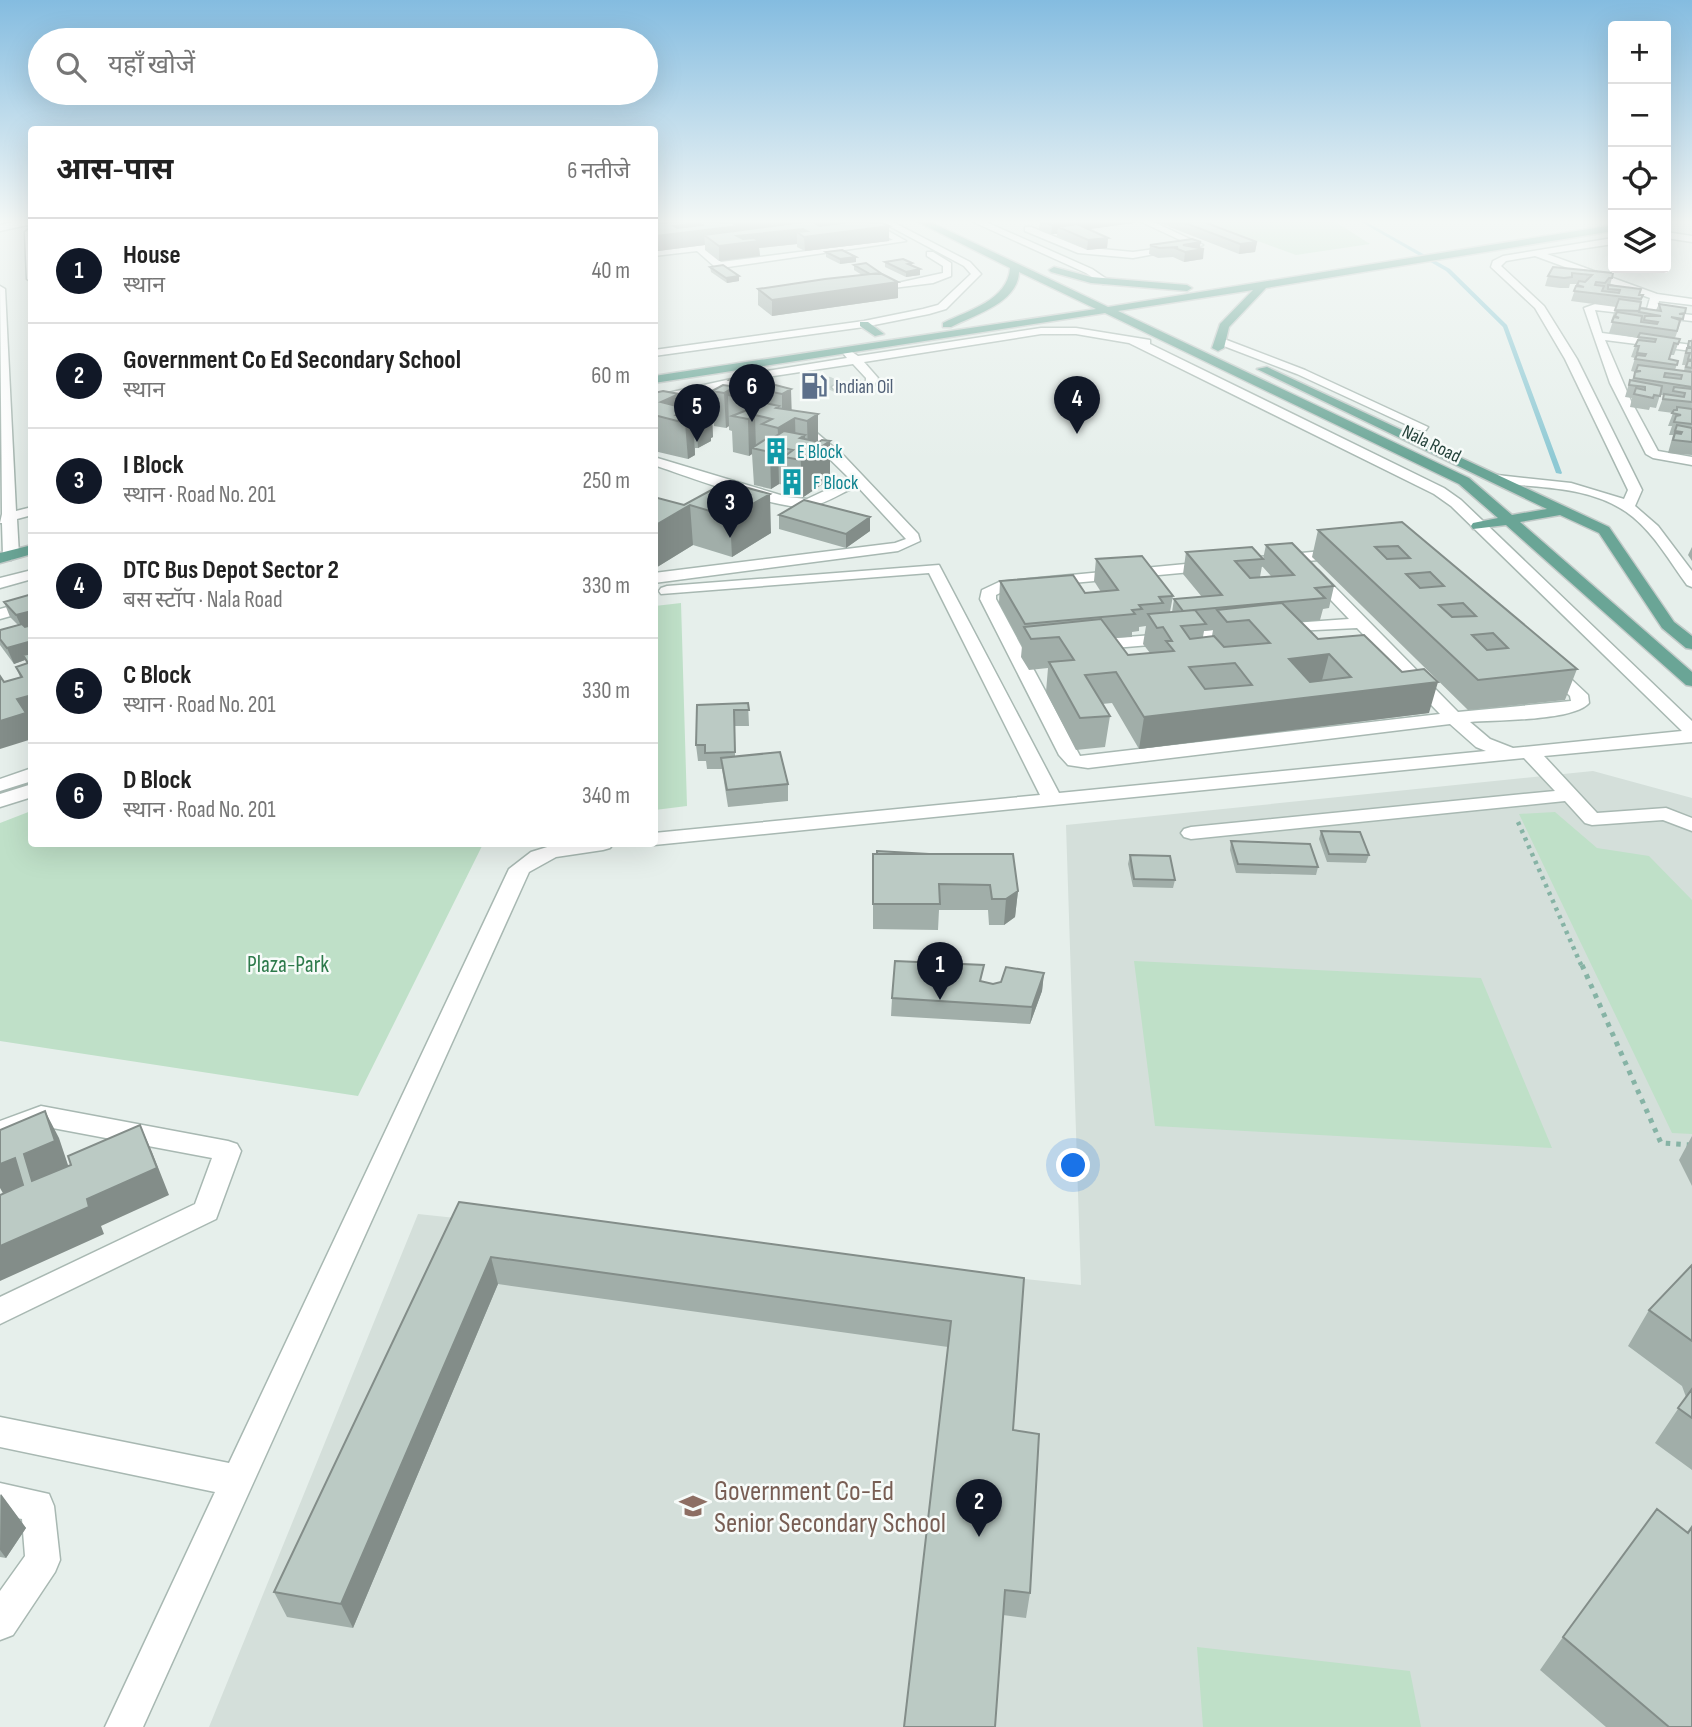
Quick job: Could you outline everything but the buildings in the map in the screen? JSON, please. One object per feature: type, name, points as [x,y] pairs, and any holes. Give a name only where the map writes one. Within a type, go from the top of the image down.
[{"type":"main road","points":[[947,325],[997,300]]},
{"type":"main road","points":[[1086,300],[1131,307],[1178,300]]},
{"type":"main road","points":[[658,369],[882,338],[979,329],[1136,300]]},
{"type":"main road","points":[[1219,344],[1224,326],[1253,300]]},
{"type":"main road","points":[[658,379],[845,349],[882,338],[947,325],[1091,302]]},
{"type":"main road","name":"Nala Road","points":[[1111,305],[1186,348],[1464,481],[1692,681]]},
{"type":"main road","name":"Nala Road","points":[[1131,307],[1219,344],[1604,530],[1668,625],[1692,644]]},
{"type":"main road","points":[[864,324],[882,338]]},
{"type":"main road","points":[[1478,526],[1562,510]]},
{"type":"main road","points":[[5,549],[28,538]]},
{"type":"main road","points":[[5,549],[28,549]]},
{"type":"street","points":[[1,300],[5,549]]},
{"type":"street","points":[[658,352],[864,324],[942,307],[950,300]]},
{"type":"street","points":[[1534,300],[1571,359],[1635,490],[1628,506]]},
{"type":"street","points":[[1651,313],[1654,300]]},
{"type":"street","points":[[1674,300],[1692,302]]},
{"type":"street","points":[[1692,318],[1589,307],[1597,336],[1625,407],[1653,454],[1692,461]]},
{"type":"street","points":[[979,329],[991,339]]},
{"type":"street","points":[[658,399],[786,371],[1060,330],[1186,348]]},
{"type":"street","points":[[1597,336],[1692,348]]},
{"type":"street","points":[[882,338],[943,354]]},
{"type":"street","points":[[1132,340],[1439,491],[1456,503],[1692,734]]},
{"type":"street","points":[[1219,344],[1301,372],[1422,427]]},
{"type":"street","points":[[845,349],[872,378],[870,384]]},
{"type":"street","points":[[765,361],[786,371]]},
{"type":"street","points":[[804,368],[817,376]]},
{"type":"street","points":[[786,411],[913,537],[913,541],[934,568],[1053,801]]},
{"type":"street","points":[[658,462],[749,491],[800,503],[809,503],[858,480]]},
{"type":"street","points":[[1497,479],[1592,491],[1628,506],[1640,516],[1691,581]]},
{"type":"street","points":[[733,502],[749,491]]},
{"type":"street","points":[[5,518],[28,512]]},
{"type":"street","points":[[658,577],[898,547],[913,541]]},
{"type":"street","points":[[1075,761],[1088,762],[1454,718],[1569,708],[1580,702],[1579,695],[1430,554],[1420,550],[1394,547],[995,588],[988,593],[988,599],[1023,651],[1068,755],[1075,761],[1093,796]]},
{"type":"street","points":[[1297,556],[1454,718],[1483,743],[1518,752],[1570,795],[1592,819],[1666,814],[1692,825]]},
{"type":"street","points":[[658,593],[934,568]]},
{"type":"street","points":[[0,583],[28,575]]},
{"type":"street","points":[[0,614],[28,606]]},
{"type":"street","points":[[1071,647],[1360,622]]},
{"type":"street","points":[[658,839],[1053,801],[1692,734]]},
{"type":"street","points":[[0,785],[28,775]]},
{"type":"street","points":[[0,801],[28,791]]},
{"type":"street","points":[[1191,833],[1570,795]]},
{"type":"street","points":[[124,1727],[520,869],[535,856],[569,847]]},
{"type":"street","points":[[0,1132],[41,1116],[228,1151],[206,1211],[0,1311]]},
{"type":"street","points":[[0,1432],[237,1482]]},
{"type":"street","points":[[0,1499],[37,1506],[43,1560],[0,1622]]},
{"type":"path","points":[[1509,802],[1661,1143],[1692,1145]]},
{"type":"shaded area","points":[[1593,771],[1692,798],[1692,1727],[209,1727],[418,1214],[1081,1285],[1066,825]]},
{"type":"green space","points":[[681,603],[687,806],[658,810],[658,606]]},
{"type":"green space","name":"Plaza-Park","points":[[28,812],[28,847],[482,847],[358,1096],[0,1041],[0,823]]},
{"type":"green space","points":[[1555,812],[1597,848],[1649,856],[1692,900],[1692,1134],[1672,1133],[1519,814]]},
{"type":"green space","points":[[1134,961],[1481,978],[1552,1148],[1155,1126]]},
{"type":"green space","points":[[1197,1647],[1410,1671],[1421,1727],[1203,1727]]},
{"type":"waterway","points":[[1478,300],[1505,326],[1559,473]]},
{"type":"tunnel","points":[[827,382],[838,387]]},
{"type":"tunnel","points":[[850,388],[870,384]]},
{"type":"place","name":"Indian Oil","points":[[814,386]]},
{"type":"place","name":"D Block","points":[[752,422]]},
{"type":"place","name":"DTC Bus Depot Sector 2","points":[[1077,434]]},
{"type":"place","name":"C Block","points":[[697,442]]},
{"type":"place","name":"E Block","points":[[776,451]]},
{"type":"place","name":"F Block","points":[[792,482]]},
{"type":"place","name":"I Block","points":[[730,538]]},
{"type":"place","name":"House","points":[[940,1000]]},
{"type":"place","name":"Government Co-Ed Senior Secondary School","points":[[693,1506]]},
{"type":"place","name":"Government Co Ed Secondary School","points":[[979,1537]]}]
